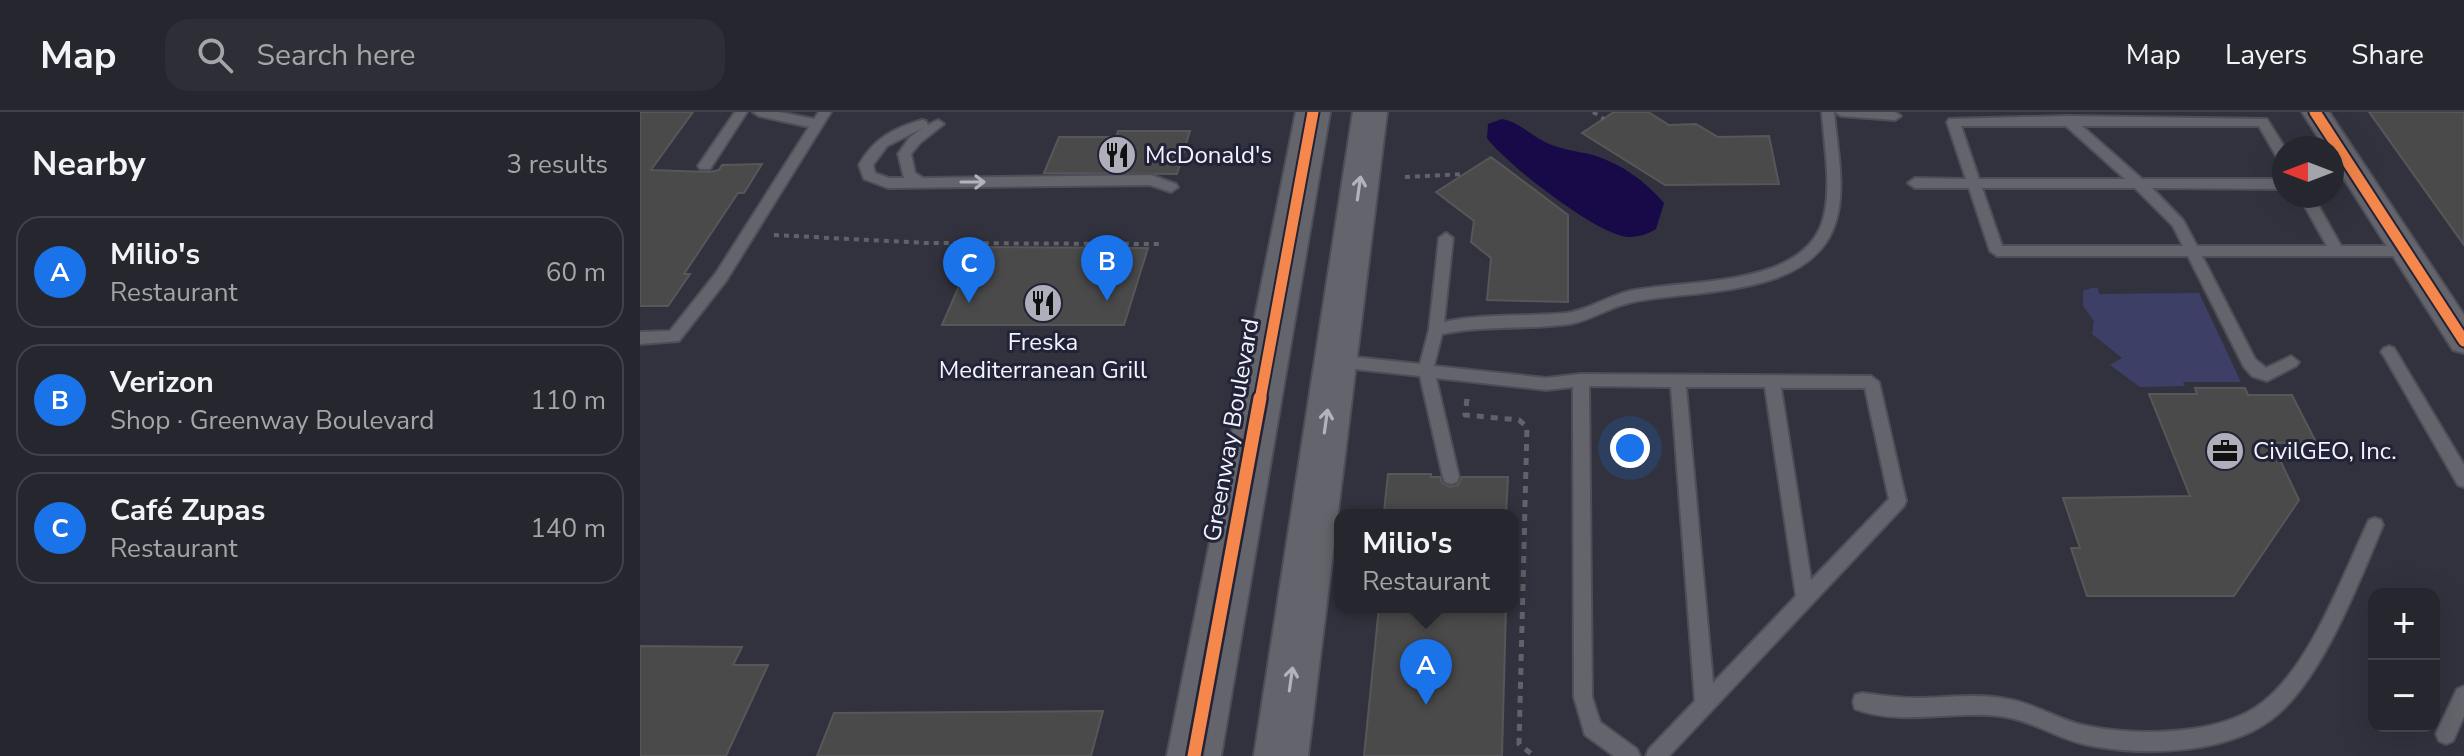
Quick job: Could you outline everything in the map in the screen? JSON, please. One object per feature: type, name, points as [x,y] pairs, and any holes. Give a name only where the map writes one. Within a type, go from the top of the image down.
[{"type":"street","name":"Greenway Boulevard","points":[[1194,756],[1313,112]]},
{"type":"street","points":[[1281,756],[1370,112]]},
{"type":"street","points":[[2315,112],[2464,341]]},
{"type":"lane","points":[[705,166],[741,112]]},
{"type":"lane","points":[[640,338],[674,337],[721,277],[821,118],[759,112]]},
{"type":"lane","points":[[1436,330],[1462,323],[1575,317],[1626,297],[1772,275],[1798,263],[1815,248],[1827,228],[1831,202],[1828,112]]},
{"type":"lane","points":[[1841,112],[1895,116]]},
{"type":"lane","points":[[2056,112],[2178,223],[2244,354],[2257,372],[2267,375],[2291,362]]},
{"type":"lane","points":[[2272,137],[2263,122],[1953,122],[1997,251],[2406,251]]},
{"type":"lane","points":[[922,124],[883,140],[872,150],[866,165],[869,176],[875,180],[919,182],[1151,180],[1171,187]]},
{"type":"lane","points":[[919,182],[909,175],[904,166],[904,154],[915,140],[938,124]]},
{"type":"lane","points":[[1915,183],[2272,184]]},
{"type":"lane","points":[[2313,208],[2337,251]]},
{"type":"lane","points":[[1446,238],[1436,330],[1426,369],[1451,477]]},
{"type":"lane","points":[[2389,352],[2464,480]]},
{"type":"lane","points":[[1335,361],[1546,384],[1581,380],[1871,382],[1898,501],[1656,756]]},
{"type":"lane","points":[[1581,380],[1583,697],[1592,728],[1630,756]]},
{"type":"lane","points":[[1678,380],[1705,705]]},
{"type":"lane","points":[[1772,381],[1805,599]]},
{"type":"lane","points":[[1862,702],[1912,707],[2007,708],[2039,717],[2084,736],[2131,742],[2196,737],[2238,727],[2270,709],[2300,674],[2375,525]]},
{"type":"lane","points":[[2446,734],[2464,695]]},
{"type":"path","points":[[1593,112],[1604,119]]},
{"type":"path","points":[[1405,177],[1464,174]]},
{"type":"path","points":[[749,233],[926,243],[1159,244]]},
{"type":"path","points":[[1472,375],[1465,415],[1519,420],[1527,427],[1519,744],[1534,756]]},
{"type":"shaded area","points":[[1502,119],[1551,145],[1593,155],[1632,174],[1664,203],[1656,229],[1635,237],[1613,233],[1552,196],[1512,164],[1487,138],[1488,124]]},
{"type":"shaded area","points":[[2098,288],[2099,294],[2199,293],[2241,382],[2183,382],[2185,386],[2140,387],[2110,365],[2122,358],[2092,334],[2094,321],[2083,306],[2083,291]]},
{"type":"building","points":[[640,112],[693,112],[651,170],[710,172],[719,170],[722,165],[762,164],[744,193],[738,193],[684,274],[690,274],[668,306],[640,306]]},
{"type":"building","points":[[1614,112],[1648,112],[1669,125],[1696,124],[1718,137],[1769,136],[1779,184],[1665,185],[1582,133]]},
{"type":"building","points":[[2369,112],[2464,112],[2464,245]]},
{"type":"building","name":"McDonald's","points":[[1118,131],[1190,131],[1177,174],[1044,173],[1059,137],[1116,137]]},
{"type":"building","points":[[1491,157],[1568,215],[1568,302],[1487,300],[1491,258],[1471,242],[1474,221],[1436,192]]},
{"type":"building","points":[[976,247],[1148,248],[1124,325],[942,325]]},
{"type":"building","points":[[2195,388],[2245,388],[2248,395],[2292,395],[2316,442],[2272,443],[2299,500],[2234,596],[2087,596],[2071,548],[2080,548],[2063,498],[2190,496],[2149,394],[2197,394]]},
{"type":"building","points":[[1388,474],[1431,474],[1431,477],[1440,477],[1442,483],[1450,487],[1458,485],[1462,477],[1508,477],[1506,509],[1384,509]]},
{"type":"building","points":[[1378,613],[1506,613],[1502,756],[1364,756]]},
{"type":"building","points":[[640,646],[742,647],[733,665],[768,665],[726,756],[640,756]]},
{"type":"building","points":[[1103,711],[1091,756],[817,756],[834,713]]},
{"type":"cycle path","points":[[1194,756],[1313,112]]},
{"type":"cycle path","points":[[2315,112],[2464,341]]},
{"type":"place","name":"McDonald's","points":[[1117,155]]},
{"type":"place","name":"Verizon","points":[[1107,301]]},
{"type":"place","name":"Café Zupas","points":[[969,303]]},
{"type":"place","name":"Freska Mediterranean Grill","points":[[1043,303]]},
{"type":"place","name":"CivilGEO, Inc.","points":[[2225,451]]},
{"type":"place","name":"Milio's","points":[[1426,705]]}]
